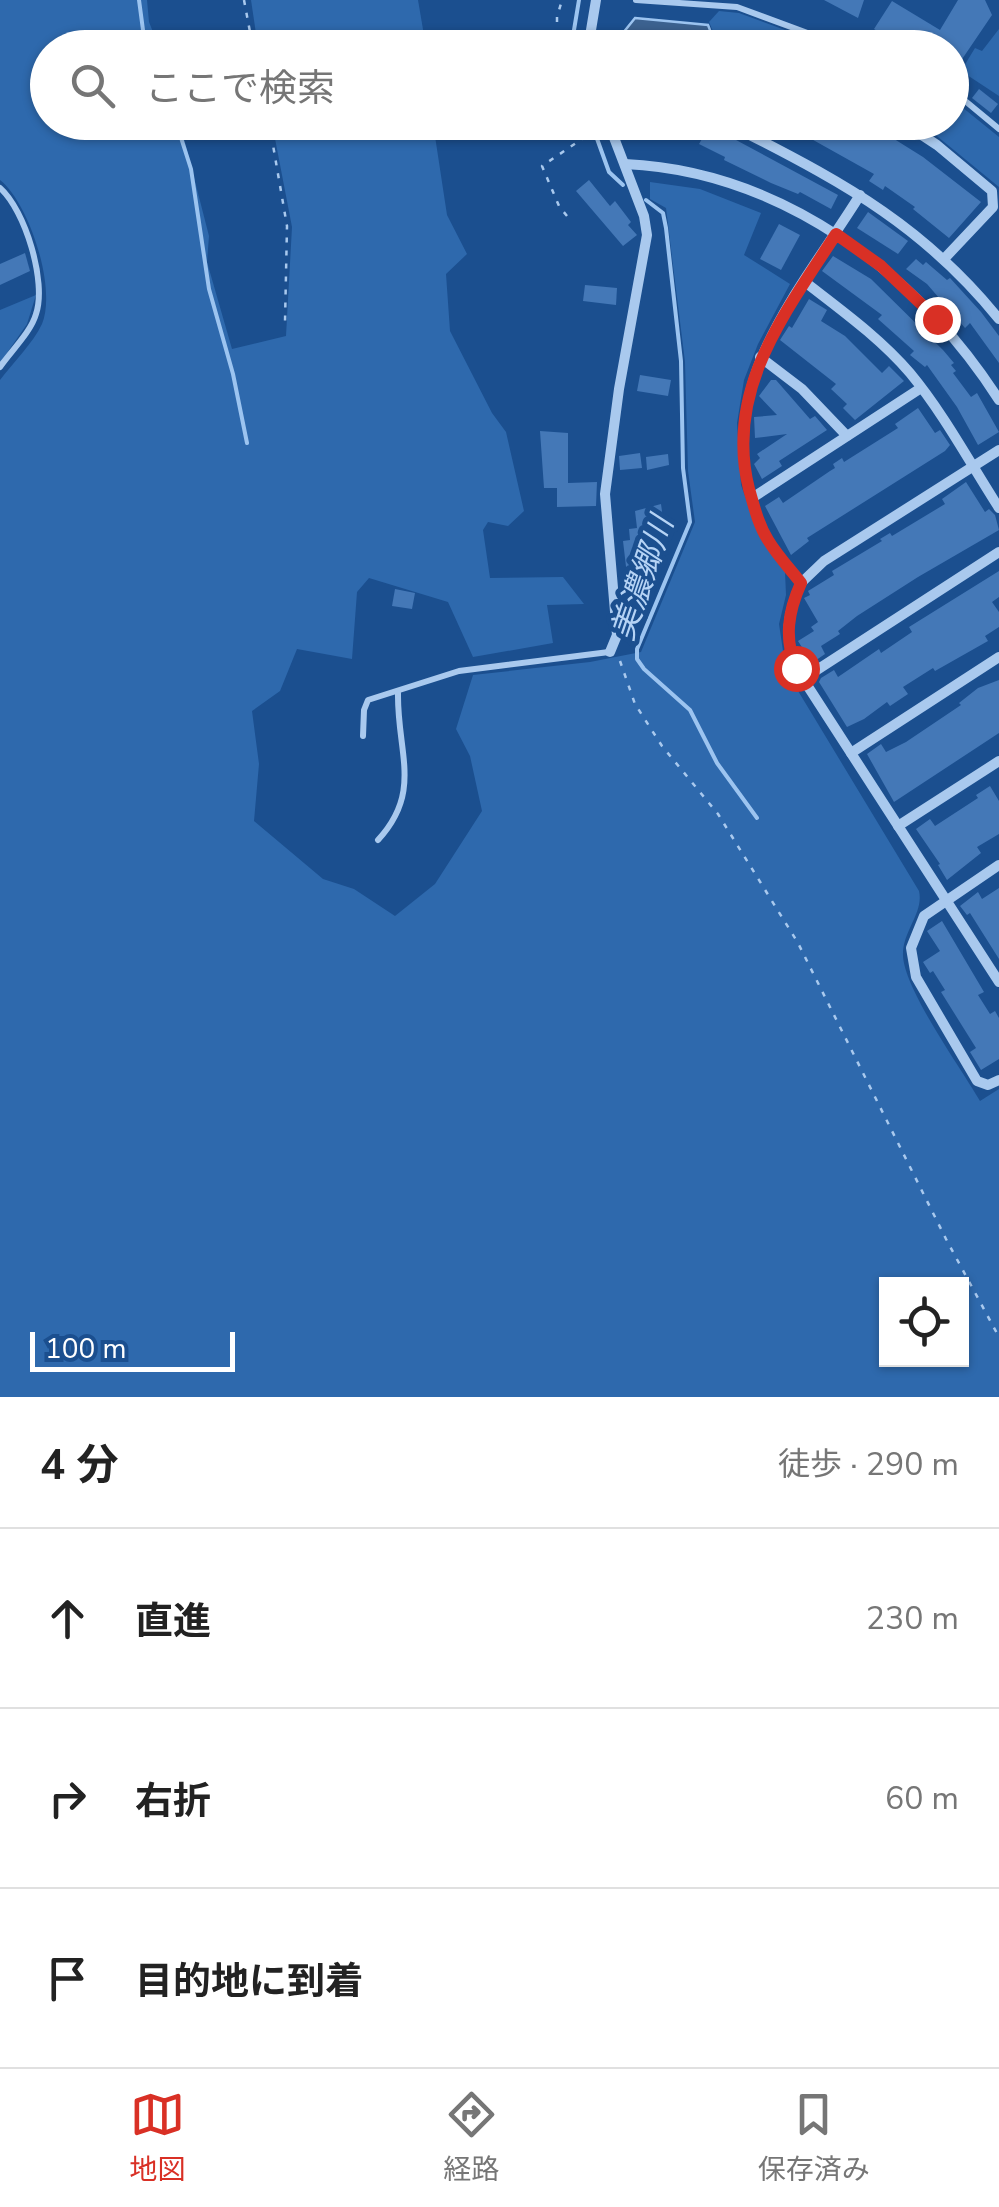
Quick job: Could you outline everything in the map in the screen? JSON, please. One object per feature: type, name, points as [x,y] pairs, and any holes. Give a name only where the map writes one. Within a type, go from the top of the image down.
[{"type":"street","points":[[591,30],[596,0]]},
{"type":"street","points":[[610,652],[617,634],[606,494],[619,389],[647,235],[644,216],[615,140]]},
{"type":"street","points":[[759,140],[860,195],[912,230],[999,319]]},
{"type":"street","points":[[928,140],[992,191],[993,207],[944,259]]},
{"type":"street","points":[[625,164],[668,166],[719,179],[779,203],[836,234],[881,266],[937,319],[999,400]]},
{"type":"street","points":[[801,583],[768,540],[752,498],[743,459],[746,403],[760,357],[860,195]]},
{"type":"street","points":[[805,282],[885,348],[921,388],[999,508]]},
{"type":"street","points":[[760,357],[802,389],[847,436]]},
{"type":"street","points":[[752,498],[921,388]]},
{"type":"street","points":[[997,974],[804,679],[790,652],[788,621],[801,583],[824,562],[999,450]]},
{"type":"street","points":[[804,679],[999,552]]},
{"type":"street","points":[[851,753],[999,658]]},
{"type":"street","points":[[898,826],[999,761]]},
{"type":"street","points":[[999,865],[924,916],[914,934],[912,964],[977,1081],[988,1085],[999,1080]]},
{"type":"lane","points":[[636,0],[737,7],[799,30]]},
{"type":"lane","points":[[969,104],[999,129]]},
{"type":"lane","points":[[0,188],[17,209],[40,284],[36,318],[0,366]]},
{"type":"lane","points":[[363,736],[368,700],[459,671],[610,652]]},
{"type":"lane","points":[[378,840],[402,809],[398,693]]},
{"type":"path","points":[[244,0],[249,30]]},
{"type":"path","points":[[557,30],[562,0]]},
{"type":"path","points":[[272,140],[287,226],[285,322]]},
{"type":"path","points":[[567,216],[542,166],[581,140]]},
{"type":"path","points":[[610,652],[619,658],[636,704],[662,746],[718,814],[798,942],[999,1337]]},
{"type":"shaded area","points":[[0,0],[147,0],[152,30],[30,30],[30,140],[184,140],[209,236],[207,262],[232,349],[286,336],[292,227],[275,140],[436,140],[447,215],[467,254],[446,274],[450,331],[492,413],[506,432],[524,511],[508,526],[488,522],[483,530],[490,578],[563,577],[584,604],[547,605],[553,643],[473,657],[448,602],[369,578],[357,592],[352,659],[297,649],[280,691],[252,711],[259,764],[254,821],[323,879],[354,889],[395,916],[435,884],[482,811],[470,756],[456,729],[473,675],[641,652],[695,522],[688,471],[685,362],[666,208],[650,199],[650,182],[700,189],[761,213],[744,255],[790,284],[744,380],[737,423],[741,485],[759,534],[785,572],[786,595],[779,624],[786,671],[919,891],[903,956],[913,989],[980,1101],[999,1089],[999,1397],[0,1397],[0,380],[28,346],[42,324],[46,308],[38,247],[21,207],[0,180]]},
{"type":"shaded area","points":[[251,0],[418,0],[423,30],[255,30]]},
{"type":"shaded area","points":[[719,11],[739,13],[785,30],[712,30],[709,22]]},
{"type":"shaded area","points":[[635,18],[708,25],[710,30],[625,30]]},
{"type":"shaded area","points":[[999,29],[999,96],[969,76],[969,58],[975,48],[982,51]]},
{"type":"shaded area","points":[[969,113],[999,137],[999,187],[942,140],[969,140]]},
{"type":"shaded area","points":[[36,295],[27,324],[0,363],[0,310]]},
{"type":"building","points":[[824,0],[864,0],[858,18]]},
{"type":"building","points":[[958,0],[985,0],[992,15],[969,49],[969,30],[940,30]]},
{"type":"building","points":[[892,1],[940,30],[876,30]]},
{"type":"building","points":[[979,89],[998,104],[991,113],[972,98]]},
{"type":"building","points":[[701,140],[736,140],[838,195],[831,209],[724,160],[725,157],[699,144]]},
{"type":"building","points":[[813,140],[896,140],[981,202],[949,238],[915,207],[885,186],[883,190],[869,181],[874,174]]},
{"type":"building","points":[[589,180],[610,206],[615,201],[631,222],[628,225],[637,235],[623,246],[576,191]]},
{"type":"building","points":[[868,212],[908,241],[898,254],[857,228]]},
{"type":"building","points":[[779,224],[800,235],[781,270],[760,259]]},
{"type":"building","points":[[25,253],[30,271],[0,285],[0,264]]},
{"type":"building","points":[[833,256],[871,279],[943,350],[954,363],[953,373],[971,397],[977,393],[999,432],[978,445],[927,365],[910,355],[914,351],[878,319],[882,315],[822,271]]},
{"type":"building","points":[[916,259],[923,265],[926,262],[947,280],[950,278],[981,312],[999,336],[999,363],[970,323],[965,328],[927,284],[906,269]]},
{"type":"building","points":[[585,285],[617,288],[616,305],[583,301]]},
{"type":"building","points":[[809,299],[827,310],[821,321],[845,336],[882,373],[889,366],[904,381],[855,420],[843,408],[847,404],[831,389],[836,384],[780,340]]},
{"type":"building","points":[[640,375],[671,380],[668,396],[637,391]]},
{"type":"building","points":[[771,380],[776,380],[810,419],[815,416],[827,430],[779,461],[782,466],[762,479],[754,464],[760,458],[757,454],[787,434],[755,438],[754,417],[777,415],[759,396]]},
{"type":"building","points":[[918,408],[935,433],[940,430],[950,445],[945,451],[807,538],[809,541],[791,555],[765,506],[779,497],[783,503],[835,468],[833,464],[842,458],[844,462],[898,428],[895,424]]},
{"type":"building","points":[[540,431],[568,433],[568,483],[597,482],[596,506],[557,507],[557,488],[544,488]]},
{"type":"building","points":[[640,453],[642,468],[620,470],[619,456]]},
{"type":"building","points":[[668,454],[669,465],[647,470],[646,457]]},
{"type":"building","points":[[966,482],[985,512],[989,509],[995,515],[999,530],[857,616],[821,646],[825,654],[812,663],[798,641],[814,631],[811,627],[818,622],[804,598],[810,595],[808,591],[880,539],[890,533],[892,536],[945,504],[942,499]]},
{"type":"building","points":[[661,504],[667,548],[653,550],[655,570],[639,573],[642,590],[629,592],[623,541],[630,540],[629,529],[637,528],[635,511]]},
{"type":"building","points":[[999,571],[999,597],[992,602],[999,612],[999,627],[985,636],[988,641],[935,671],[933,668],[903,687],[908,694],[847,727],[819,682],[821,678],[834,670],[838,677],[879,649],[881,653],[912,632],[909,627]]},
{"type":"building","points":[[395,589],[415,593],[412,609],[392,606]]},
{"type":"building","points":[[999,680],[999,733],[894,802],[867,754],[881,744],[886,752],[906,742],[961,705],[978,688]]},
{"type":"building","points":[[990,786],[999,801],[999,834],[977,847],[981,853],[947,880],[916,829],[930,819],[935,826]]},
{"type":"building","points":[[999,888],[999,959],[970,913],[967,915],[960,906],[978,892],[982,899]]},
{"type":"building","points":[[942,921],[984,992],[978,995],[990,1014],[995,1011],[999,1018],[999,1059],[981,1070],[970,1052],[976,1048],[941,992],[945,990],[923,962],[940,951],[927,931]]},
{"type":"waterway","points":[[139,0],[143,30]]},
{"type":"waterway","name":"美濃郷川","points":[[574,30],[579,0]]},
{"type":"waterway","points":[[182,140],[191,169],[209,289],[247,443]]},
{"type":"waterway","name":"美濃郷川","points":[[597,140],[609,172],[623,185]]},
{"type":"waterway","name":"美濃郷川","points":[[646,200],[663,213],[666,228],[681,361],[683,468],[690,522],[637,649],[637,659],[690,710],[717,763],[757,818]]},
{"type":"route","points":[[796,668],[790,652],[788,621],[801,583],[768,540],[755,512],[743,459],[746,403],[754,370],[772,333],[836,234],[881,266],[937,319]]}]
